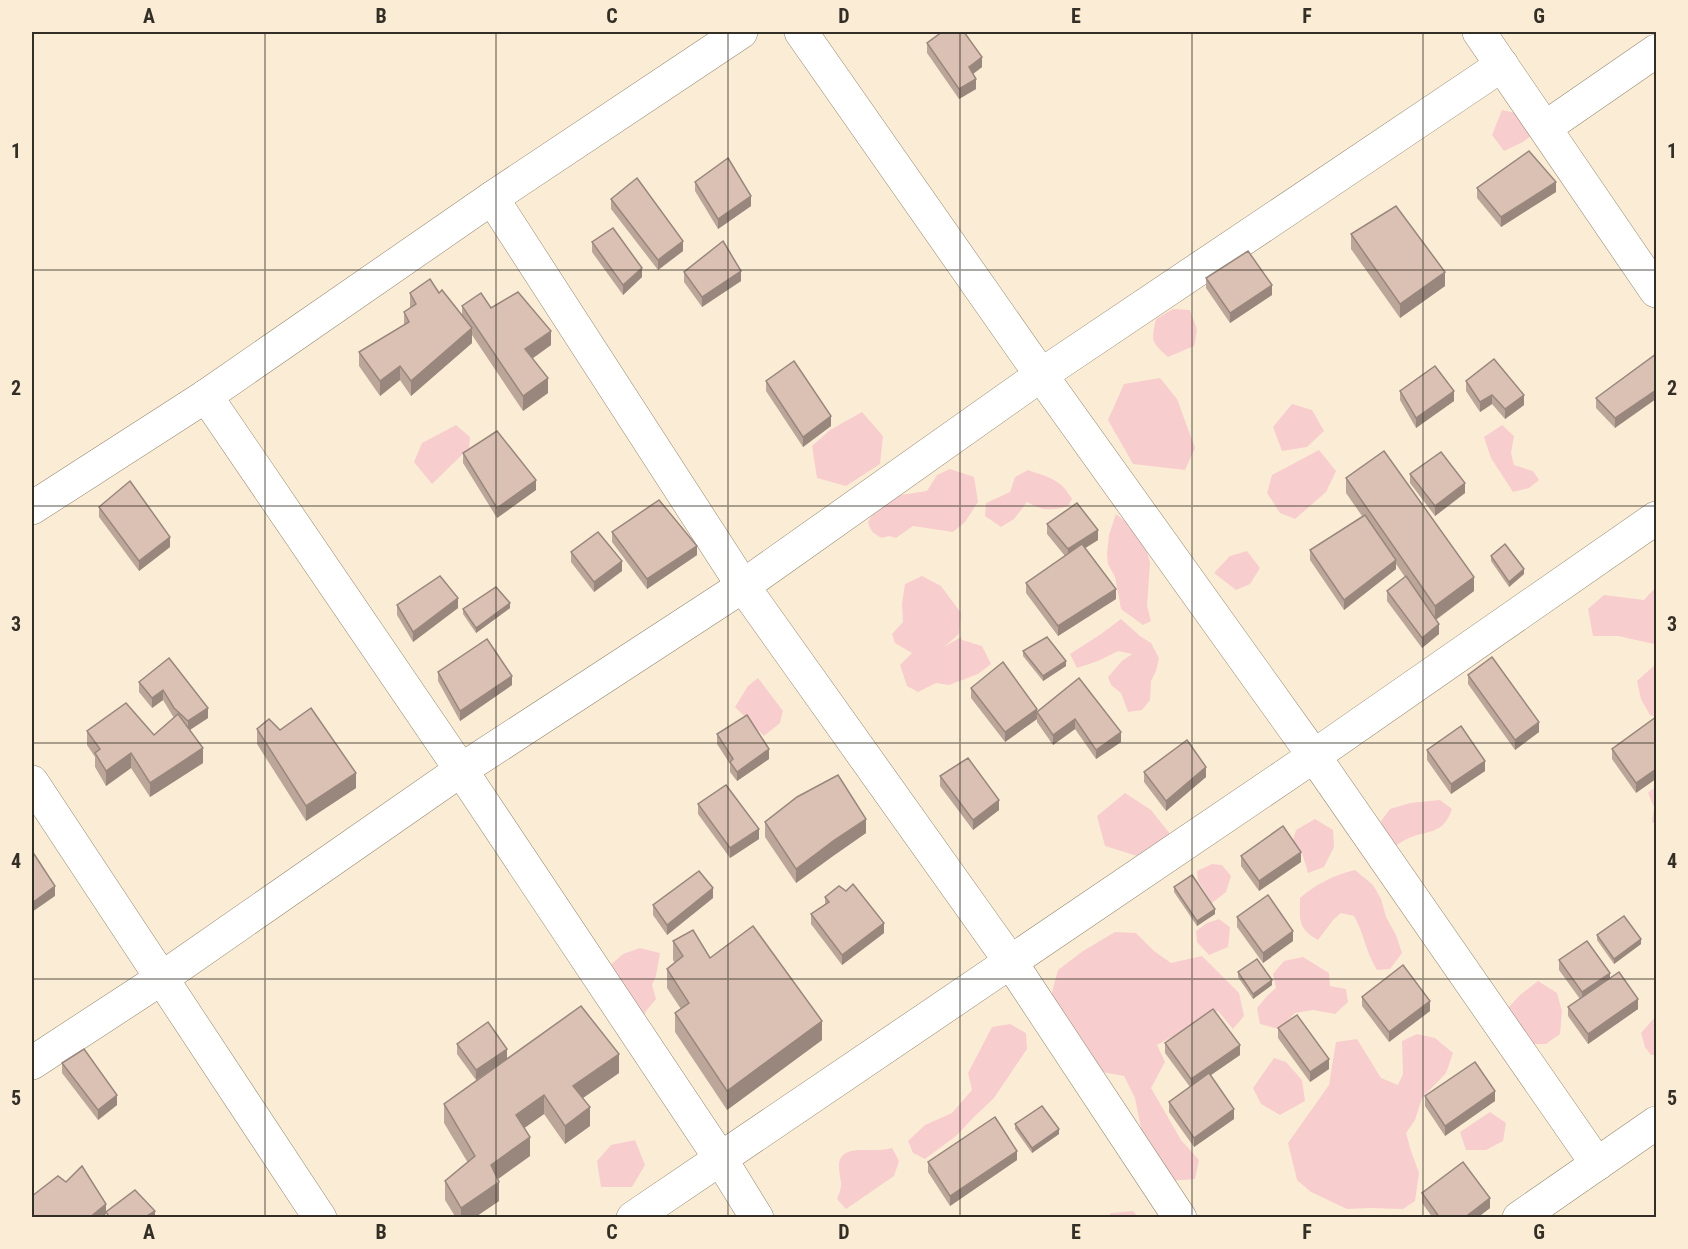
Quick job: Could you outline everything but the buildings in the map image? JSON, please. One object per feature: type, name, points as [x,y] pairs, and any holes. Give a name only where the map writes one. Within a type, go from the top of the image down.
[{"type":"street","points":[[32,508],[206,396],[492,198],[741,32]]},
{"type":"street","points":[[801,32],[1041,375],[1314,756],[1597,1164]]},
{"type":"street","points":[[1479,32],[1656,291]]},
{"type":"street","points":[[1546,127],[1656,51]]},
{"type":"street","points":[[32,1064],[162,978],[461,770],[743,586],[1041,375],[1502,65]]},
{"type":"street","points":[[492,198],[743,586],[1010,961],[1180,1218]]},
{"type":"street","points":[[206,396],[461,770],[720,1158],[757,1218]]},
{"type":"street","points":[[633,1218],[1314,756],[1656,518]]},
{"type":"street","points":[[32,782],[320,1218]]},
{"type":"street","points":[[1519,1218],[1656,1123]]},
{"type":"shaded area","points":[[1502,110],[1525,115],[1532,135],[1504,151],[1492,135]]},
{"type":"shaded area","points":[[1173,309],[1190,310],[1197,330],[1194,346],[1168,357],[1155,344],[1153,332],[1156,319]]},
{"type":"shaded area","points":[[1160,378],[1177,399],[1195,448],[1185,470],[1133,464],[1108,420],[1124,384]]},
{"type":"shaded area","points":[[1292,404],[1312,410],[1324,431],[1307,447],[1282,451],[1273,427]]},
{"type":"shaded area","points":[[862,412],[883,436],[880,464],[846,486],[817,478],[812,446],[830,430]]},
{"type":"shaded area","points":[[456,425],[470,437],[469,448],[432,484],[414,462],[422,443]]},
{"type":"shaded area","points":[[1502,425],[1514,436],[1511,453],[1514,465],[1533,471],[1539,480],[1529,488],[1513,492],[1491,458],[1484,437]]},
{"type":"shaded area","points":[[1319,450],[1336,471],[1326,492],[1295,519],[1280,513],[1267,493],[1272,475]]},
{"type":"shaded area","points":[[950,469],[974,477],[978,502],[965,522],[953,532],[913,526],[896,538],[889,536],[882,538],[871,530],[868,522],[875,510],[893,496],[927,491],[937,475]]},
{"type":"shaded area","points":[[1028,470],[1059,483],[1072,499],[1068,506],[1052,509],[1043,509],[1027,502],[1014,519],[1001,527],[985,516],[986,503],[1010,492],[1015,477]]},
{"type":"shaded area","points":[[1116,514],[1143,536],[1150,563],[1147,606],[1151,621],[1143,625],[1121,609],[1115,577],[1108,564],[1109,535]]},
{"type":"shaded area","points":[[1247,551],[1260,568],[1250,584],[1236,590],[1214,573],[1230,556]]},
{"type":"shaded area","points":[[922,576],[941,586],[961,613],[959,634],[944,647],[961,637],[962,640],[982,646],[991,664],[978,674],[949,685],[936,683],[918,692],[907,686],[900,665],[912,653],[895,643],[892,634],[903,622],[902,604],[905,584]]},
{"type":"shaded area","points":[[1656,587],[1656,661],[1654,644],[1618,636],[1593,636],[1588,609],[1604,595],[1644,600]]},
{"type":"shaded area","points":[[1121,619],[1151,643],[1159,658],[1151,681],[1150,700],[1142,710],[1128,712],[1121,693],[1111,685],[1108,677],[1122,661],[1132,654],[1118,651],[1077,668],[1070,654]]},
{"type":"shaded area","points":[[1656,664],[1656,717],[1650,715],[1641,699],[1637,681]]},
{"type":"shaded area","points":[[758,678],[783,711],[780,723],[764,736],[735,707],[748,686]]},
{"type":"shaded area","points":[[1656,786],[1656,825],[1652,822],[1654,807],[1648,793]]},
{"type":"shaded area","points":[[1125,793],[1151,810],[1170,834],[1150,860],[1105,846],[1097,816]]},
{"type":"shaded area","points":[[1440,800],[1452,809],[1440,828],[1409,838],[1395,846],[1383,831],[1381,821],[1390,809],[1410,803]]},
{"type":"shaded area","points":[[1315,819],[1333,830],[1334,847],[1324,867],[1308,873],[1303,856],[1293,840],[1296,830]]},
{"type":"shaded area","points":[[1212,864],[1222,865],[1231,876],[1226,892],[1212,903],[1198,881],[1197,871]]},
{"type":"shaded area","points":[[1355,870],[1373,885],[1396,935],[1402,953],[1390,969],[1377,970],[1354,916],[1341,913],[1318,940],[1306,931],[1301,923],[1300,898],[1312,888]]},
{"type":"shaded area","points":[[1219,919],[1230,927],[1228,947],[1209,955],[1197,942],[1196,931],[1207,923]]},
{"type":"shaded area","points":[[1115,932],[1136,933],[1154,951],[1171,963],[1202,956],[1239,993],[1244,1016],[1233,1029],[1218,1011],[1199,1018],[1181,1032],[1157,1045],[1165,1062],[1151,1088],[1181,1140],[1199,1160],[1195,1179],[1168,1181],[1146,1153],[1135,1098],[1124,1076],[1102,1072],[1051,996],[1058,970],[1083,951]]},
{"type":"shaded area","points":[[640,948],[660,953],[652,985],[656,999],[646,1011],[642,1023],[607,968],[623,954]]},
{"type":"shaded area","points":[[1303,957],[1329,973],[1330,986],[1346,989],[1348,1002],[1335,1014],[1313,1010],[1295,1013],[1279,1029],[1260,1024],[1257,1008],[1276,988],[1273,974],[1284,961]]},
{"type":"shaded area","points":[[1538,981],[1557,993],[1562,1011],[1560,1034],[1546,1044],[1531,1044],[1508,1008]]},
{"type":"shaded area","points":[[1656,1016],[1656,1055],[1651,1055],[1645,1047],[1641,1033]]},
{"type":"shaded area","points":[[1010,1024],[1026,1033],[1027,1049],[994,1098],[956,1136],[925,1159],[913,1153],[908,1141],[925,1125],[952,1113],[972,1090],[968,1073],[992,1027]]},
{"type":"shaded area","points":[[1417,1034],[1435,1038],[1453,1053],[1446,1073],[1422,1098],[1415,1120],[1406,1133],[1419,1173],[1415,1201],[1403,1209],[1347,1209],[1311,1192],[1297,1180],[1288,1143],[1329,1085],[1336,1042],[1357,1039],[1381,1078],[1398,1085],[1403,1074],[1402,1041]]},
{"type":"shaded area","points":[[1274,1058],[1286,1062],[1302,1080],[1305,1101],[1280,1115],[1261,1104],[1253,1088]]},
{"type":"shaded area","points":[[1490,1112],[1506,1123],[1503,1141],[1486,1150],[1466,1150],[1460,1132]]},
{"type":"shaded area","points":[[635,1140],[645,1165],[632,1187],[601,1187],[597,1161],[611,1145]]},
{"type":"shaded area","points":[[892,1148],[899,1161],[894,1176],[846,1209],[837,1199],[841,1185],[839,1166],[843,1155],[854,1151]]},
{"type":"shaded area","points":[[1133,1211],[1138,1217],[1108,1217],[1111,1213]]}]
